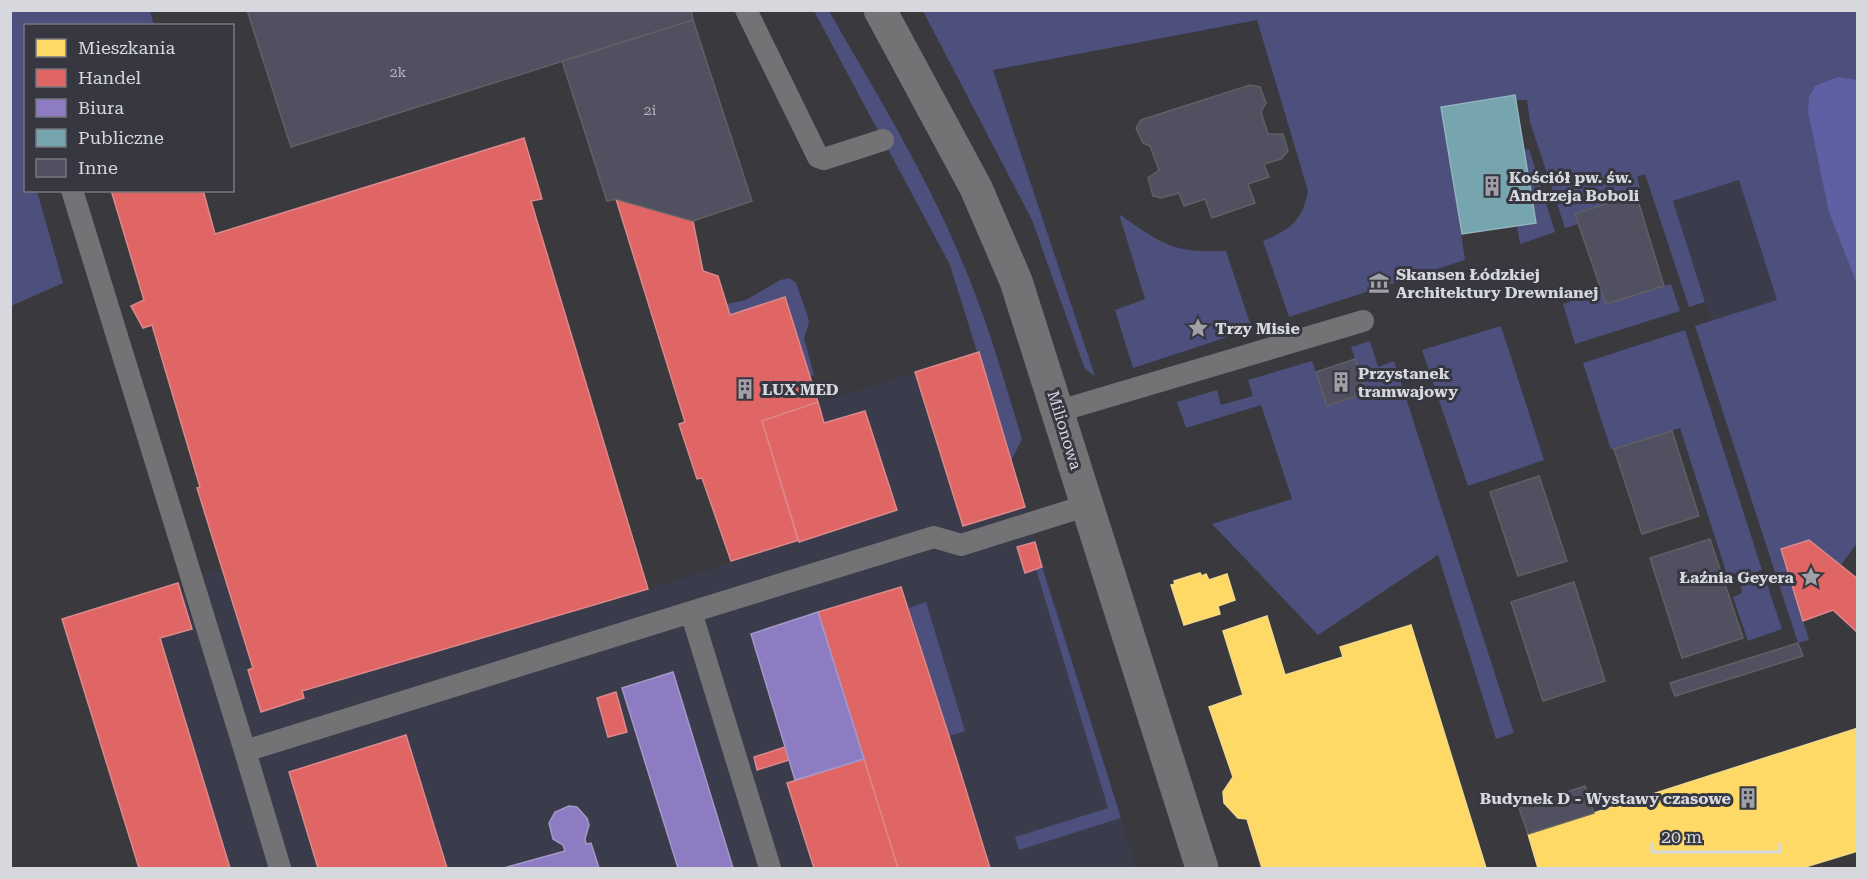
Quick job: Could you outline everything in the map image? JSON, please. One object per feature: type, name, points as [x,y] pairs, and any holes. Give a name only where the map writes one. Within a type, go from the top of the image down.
[{"type":"street","name":"Milionowa","points":[[880,10],[996,230],[1028,312],[1202,868]]},
{"type":"lane","points":[[746,10],[818,157],[824,159],[883,140]]},
{"type":"lane","points":[[73,192],[280,868]]},
{"type":"lane","points":[[1059,411],[1363,321]]},
{"type":"lane","points":[[245,751],[934,537],[961,545],[1088,506]]},
{"type":"lane","points":[[691,612],[770,868]]},
{"type":"shaded area","points":[[11,10],[150,11],[154,24],[24,24],[24,192],[37,192],[63,283],[11,306]]},
{"type":"shaded area","points":[[814,11],[829,11],[900,134],[948,229],[995,350],[1022,439],[1011,461],[950,265]]},
{"type":"shaded area","points":[[923,11],[1857,11],[1857,543],[1841,565],[1809,540],[1781,549],[1809,640],[1798,643],[1695,326],[1777,300],[1739,180],[1673,201],[1705,302],[1689,307],[1645,174],[1637,177],[1641,192],[1575,214],[1578,224],[1565,228],[1530,122],[1527,100],[1516,100],[1515,95],[1442,107],[1465,260],[1289,317],[1263,241],[1294,223],[1299,217],[1308,191],[1257,20],[993,70],[1095,376],[1085,369],[1032,220]]},
{"type":"shaded area","points":[[1838,77],[1857,80],[1857,284],[1829,212],[1808,112],[1809,97],[1815,86]]},
{"type":"shaded area","points":[[1529,149],[1555,232],[1520,244],[1517,225],[1536,222],[1524,150]]},
{"type":"shaded area","points":[[1739,180],[1778,300],[1712,322],[1673,201]]},
{"type":"shaded area","points":[[1119,214],[1146,233],[1168,244],[1193,250],[1226,251],[1252,329],[1133,368],[1115,310],[1145,299]]},
{"type":"shaded area","points":[[789,278],[796,283],[809,323],[804,338],[814,375],[810,376],[785,297],[730,315],[726,304],[746,300],[780,280]]},
{"type":"shaded area","points":[[1671,284],[1680,311],[1575,344],[1563,304],[1601,291],[1606,304]]},
{"type":"shaded area","points":[[1501,326],[1544,460],[1468,486],[1422,350]]},
{"type":"shaded area","points":[[1685,330],[1762,570],[1738,578],[1737,573],[1727,575],[1680,428],[1611,450],[1583,363]]},
{"type":"shaded area","points":[[1370,341],[1378,367],[1394,361],[1514,733],[1496,739],[1438,555],[1318,635],[1212,524],[1292,499],[1261,405],[1186,428],[1177,402],[1217,390],[1221,405],[1253,396],[1248,380],[1312,361],[1327,406],[1367,392],[1351,347]]},
{"type":"shaded area","points":[[979,352],[1136,868],[230,868],[160,638],[192,629],[178,583],[221,570],[253,668],[248,670],[262,711],[304,698],[302,691],[648,589],[796,541],[798,539],[762,421]]},
{"type":"shaded area","points":[[1042,567],[1121,818],[1019,850],[1015,837],[1108,808],[1036,569]]},
{"type":"shaded area","points":[[1765,578],[1782,629],[1748,641],[1733,597],[1742,593],[1741,586]]},
{"type":"shaded area","points":[[926,602],[965,731],[949,736],[909,608]]},
{"type":"building: Mieszkania","points":[[1200,573],[1202,576],[1206,574],[1209,580],[1227,574],[1235,600],[1218,606],[1220,614],[1184,625],[1171,585],[1175,584],[1174,581]]},
{"type":"building: Mieszkania","points":[[1267,616],[1285,675],[1343,657],[1340,647],[1411,625],[1486,868],[1262,868],[1247,819],[1238,818],[1224,803],[1223,792],[1233,777],[1209,707],[1243,695],[1223,631]]},
{"type":"building: Mieszkania","name":"Budynek D - Wystawy czasowe","points":[[1858,728],[1858,851],[1802,868],[1538,868],[1528,834]]},
{"type":"building: Handel","points":[[524,138],[542,199],[531,201],[648,589],[302,691],[304,698],[261,712],[248,670],[253,668],[197,488],[200,487],[152,325],[143,328],[131,306],[144,300],[112,192],[204,192],[215,234]]},
{"type":"building: Handel","name":"LUX MED","points":[[616,199],[693,221],[703,271],[718,276],[730,315],[785,297],[818,402],[762,421],[798,540],[731,561],[702,478],[697,479],[679,424],[685,422]]},
{"type":"building: Handel","points":[[979,352],[1025,507],[963,526],[915,372]]},
{"type":"building: Handel","points":[[818,402],[824,423],[865,411],[897,510],[799,542],[762,421]]},
{"type":"building: Handel","points":[[1809,540],[1858,579],[1858,633],[1833,610],[1803,621],[1781,549]]},
{"type":"building: Handel","points":[[1035,542],[1042,567],[1025,573],[1017,547]]},
{"type":"building: Handel","points":[[178,583],[192,629],[160,638],[230,868],[139,868],[62,619]]},
{"type":"building: Handel","points":[[901,587],[990,868],[898,868],[818,612]]},
{"type":"building: Handel","points":[[616,692],[627,732],[608,737],[597,698]]},
{"type":"building: Handel","points":[[406,735],[447,868],[318,868],[289,772]]},
{"type":"building: Handel","points":[[785,747],[789,760],[757,770],[754,757]]},
{"type":"building: Handel","points":[[864,759],[898,868],[814,868],[787,783]]},
{"type":"building: Biura","points":[[818,612],[864,759],[795,780],[751,634]]},
{"type":"building: Biura","points":[[673,672],[733,868],[678,868],[622,688]]},
{"type":"building: Biura","points":[[569,806],[577,807],[587,818],[589,825],[586,844],[591,843],[599,868],[504,868],[565,851],[563,845],[553,839],[549,823],[555,812]]},
{"type":"building: Publiczne","name":"Kościół pw. św. Andrzeja Boboli","points":[[1515,95],[1536,223],[1462,234],[1441,107]]},
{"type":"building: Inne","points":[[247,10],[691,10],[693,20],[291,147]]},
{"type":"building: Inne","points":[[693,20],[752,201],[693,221],[616,199],[607,201],[562,61]]},
{"type":"building: Inne","points":[[1250,85],[1260,87],[1266,103],[1261,112],[1268,134],[1283,134],[1288,151],[1281,159],[1264,164],[1269,177],[1248,184],[1255,203],[1212,218],[1205,199],[1184,206],[1179,193],[1161,198],[1153,196],[1148,178],[1159,170],[1150,146],[1143,143],[1136,128],[1141,120]]},
{"type":"building: Inne","points":[[1636,194],[1664,286],[1606,304],[1575,214]]},
{"type":"building: Inne","name":"Przystanek tramwajowy","points":[[1355,359],[1367,392],[1327,406],[1316,372]]},
{"type":"building: Inne","points":[[1672,431],[1699,516],[1642,534],[1614,449]]},
{"type":"building: Inne","points":[[1539,476],[1567,561],[1518,576],[1490,492]]},
{"type":"building: Inne","points":[[1710,539],[1743,638],[1682,658],[1650,558]]},
{"type":"building: Inne","points":[[1574,582],[1605,681],[1543,701],[1511,602]]},
{"type":"building: Inne","points":[[1798,643],[1803,656],[1675,696],[1670,683]]},
{"type":"building: Inne","points":[[1585,786],[1594,813],[1528,834],[1519,808]]},
{"type":"place","name":"Kościół pw. św. Andrzeja Boboli","points":[[1492,186]]},
{"type":"place","name":"Skansen Łódzkiej Architektury Drewnianej","points":[[1379,283]]},
{"type":"place","name":"Trzy Misie","points":[[1198,328]]},
{"type":"place","name":"Przystanek tramwajowy","points":[[1341,382]]},
{"type":"place","name":"LUX MED","points":[[745,389]]},
{"type":"place","name":"Łaźnia Geyera","points":[[1811,577]]},
{"type":"place","name":"Budynek D - Wystawy czasowe","points":[[1748,798]]}]
